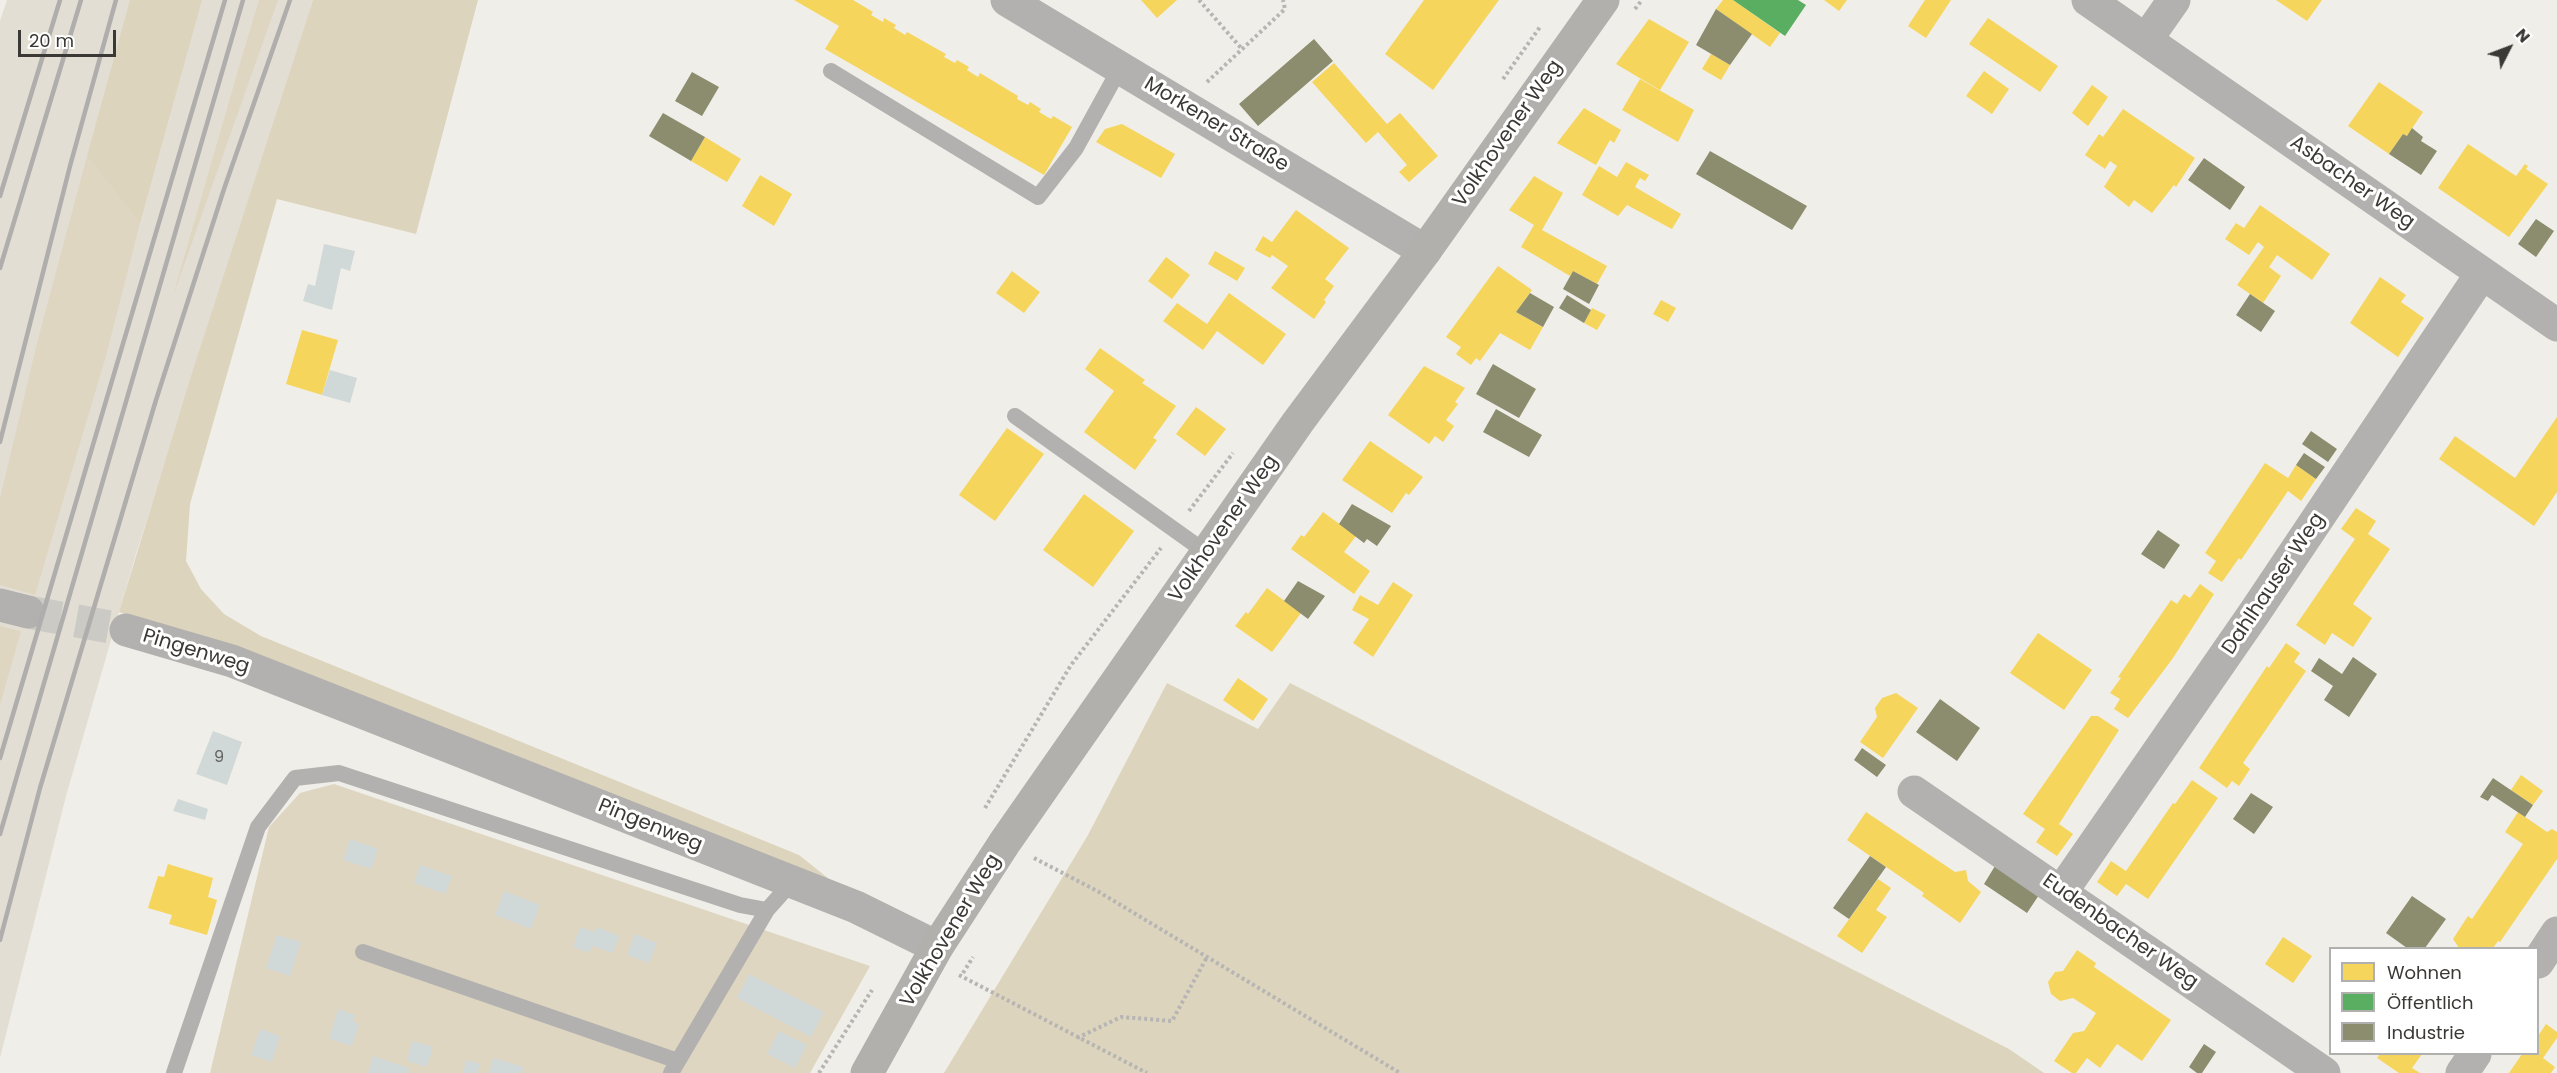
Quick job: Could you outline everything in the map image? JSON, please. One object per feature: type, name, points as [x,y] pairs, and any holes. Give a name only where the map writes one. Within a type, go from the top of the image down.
[{"type":"street","name":"Morkener Straße","points":[[1007,0],[1425,251]]},
{"type":"street","name":"Volkhovener Weg","points":[[867,1073],[937,947],[1005,842],[1298,422],[1425,251],[1603,0]]},
{"type":"street","name":"Asbacher Weg","points":[[2088,0],[2557,325]]},
{"type":"street","points":[[2146,40],[2174,0]]},
{"type":"street","name":"Dahlhauser Weg","points":[[2062,891],[2248,622],[2482,273]]},
{"type":"street","name":"Pingenweg","points":[[126,630],[232,661],[856,907],[937,947]]},
{"type":"street","name":"Eudenbacher Weg","points":[[1914,792],[2062,891],[2324,1073]]},
{"type":"street","points":[[2539,960],[2557,933]]},
{"type":"street","points":[[2462,1073],[2474,1055]]},
{"type":"lane","points":[[831,71],[1038,197],[1076,148],[1120,68]]},
{"type":"lane","points":[[1015,416],[1207,553]]},
{"type":"lane","points":[[174,1073],[258,826],[295,778],[339,773],[740,904],[767,910]]},
{"type":"lane","points":[[363,952],[674,1067],[767,910],[792,882]]},
{"type":"path","points":[[1199,0],[1242,49]]},
{"type":"path","points":[[1182,105],[1285,9],[1283,0]]},
{"type":"path","points":[[1005,842],[1099,892],[1400,1073]]},
{"type":"path","points":[[937,947],[961,978],[1147,1073]]},
{"type":"path","points":[[1077,1038],[1121,1017],[1172,1021],[1207,957]]},
{"type":"path","points":[[819,1073],[874,987]]},
{"type":"shaded area","points":[[7,0],[313,0],[135,557],[66,796],[0,1058],[0,21]]},
{"type":"shaded area","points":[[130,0],[202,0],[140,223],[87,156]]},
{"type":"shaded area","points":[[259,0],[278,0],[172,299],[243,53]]},
{"type":"shaded area","points":[[313,0],[478,0],[416,234],[277,199],[190,504],[186,561],[201,589],[224,614],[261,636],[799,855],[834,883],[230,646],[119,612],[192,373]]},
{"type":"shaded area","points":[[87,156],[140,223],[106,356],[35,595],[0,585],[0,498],[38,339]]},
{"type":"shaded area","points":[[0,626],[21,631],[0,705]]},
{"type":"shaded area","points":[[1167,683],[1258,729],[1290,683],[2009,1049],[2044,1073],[944,1073],[1088,835]]},
{"type":"shaded area","points":[[334,784],[870,966],[810,1073],[210,1073],[269,827],[300,793]]},
{"type":"building: Wohnen","points":[[794,0],[853,0],[873,12],[871,15],[883,22],[884,18],[896,25],[894,28],[905,35],[907,32],[946,54],[944,57],[955,63],[957,60],[969,67],[967,70],[978,77],[980,73],[1018,96],[1017,99],[1028,105],[1030,102],[1041,109],[1039,112],[1051,119],[1053,116],[1072,127],[1044,175],[825,49],[839,26]]},
{"type":"building: Wohnen","points":[[1141,0],[1177,0],[1157,18]]},
{"type":"building: Wohnen","points":[[1424,0],[1499,0],[1433,90],[1385,54]]},
{"type":"building: Wohnen","points":[[1723,0],[1733,0],[1780,33],[1770,47],[1716,9]]},
{"type":"building: Wohnen","points":[[1824,0],[1847,0],[1839,11]]},
{"type":"building: Wohnen","points":[[1925,0],[1951,0],[1926,38],[1908,26]]},
{"type":"building: Wohnen","points":[[2276,0],[2322,0],[2307,21]]},
{"type":"building: Wohnen","points":[[1988,18],[2058,66],[2040,92],[1969,44]]},
{"type":"building: Wohnen","points":[[1649,19],[1689,42],[1660,90],[1616,64]]},
{"type":"building: Wohnen","points":[[1711,54],[1730,65],[1721,80],[1702,69]]},
{"type":"building: Wohnen","points":[[1334,63],[1387,124],[1400,113],[1438,156],[1409,182],[1399,172],[1407,165],[1378,132],[1366,143],[1312,82]]},
{"type":"building: Wohnen","points":[[1984,71],[2009,89],[1992,114],[1966,96]]},
{"type":"building: Wohnen","points":[[1640,79],[1694,110],[1678,142],[1622,110]]},
{"type":"building: Wohnen","points":[[2379,82],[2423,112],[2407,136],[2403,134],[2389,154],[2348,126]]},
{"type":"building: Wohnen","points":[[2092,85],[2108,97],[2088,126],[2072,113]]},
{"type":"building: Wohnen","points":[[1584,108],[1621,130],[1614,143],[1610,140],[1596,165],[1557,143]]},
{"type":"building: Wohnen","points":[[2123,109],[2195,158],[2176,187],[2174,185],[2152,213],[2134,200],[2129,207],[2104,187],[2117,166],[2110,161],[2105,169],[2085,155],[2099,134],[2103,137]]},
{"type":"building: Wohnen","points":[[1122,124],[1175,154],[1161,178],[1096,142],[1105,129]]},
{"type":"building: Wohnen","points":[[705,137],[741,159],[727,182],[691,161]]},
{"type":"building: Wohnen","points":[[2468,144],[2516,176],[2525,164],[2528,166],[2526,169],[2548,184],[2509,237],[2438,188]]},
{"type":"building: Wohnen","points":[[1626,162],[1649,175],[1645,181],[1640,178],[1635,187],[1681,214],[1672,229],[1627,205],[1618,216],[1582,195],[1599,166],[1617,177]]},
{"type":"building: Wohnen","points":[[760,175],[792,194],[774,226],[742,206]]},
{"type":"building: Wohnen","points":[[1534,176],[1563,193],[1542,230],[1607,266],[1597,284],[1573,271],[1570,276],[1521,247],[1534,225],[1509,210]]},
{"type":"building: Wohnen","points":[[2260,205],[2330,254],[2312,280],[2277,255],[2269,267],[2281,276],[2263,303],[2237,285],[2264,247],[2258,242],[2249,255],[2225,239],[2236,223],[2244,228]]},
{"type":"building: Wohnen","points":[[1296,210],[1349,248],[1325,279],[1334,286],[1314,319],[1271,288],[1288,266],[1272,255],[1270,258],[1255,250],[1263,236],[1272,242]]},
{"type":"building: Wohnen","points":[[1215,251],[1245,268],[1237,281],[1208,264]]},
{"type":"building: Wohnen","points":[[1166,257],[1190,275],[1172,299],[1148,281]]},
{"type":"building: Wohnen","points":[[1498,266],[1532,290],[1516,312],[1543,327],[1530,350],[1500,333],[1480,361],[1476,358],[1471,365],[1456,354],[1461,347],[1446,337]]},
{"type":"building: Wohnen","points":[[1012,271],[1040,292],[1024,313],[996,293]]},
{"type":"building: Wohnen","points":[[2380,277],[2406,295],[2401,302],[2424,318],[2398,357],[2350,323]]},
{"type":"building: Wohnen","points":[[1229,293],[1286,334],[1263,365],[1217,331],[1203,350],[1163,321],[1177,303],[1207,324]]},
{"type":"building: Wohnen","points":[[1661,300],[1676,308],[1668,322],[1653,314]]},
{"type":"building: Wohnen","points":[[1592,308],[1606,315],[1597,330],[1584,323]]},
{"type":"building: Wohnen","points":[[302,330],[338,340],[322,395],[286,384]]},
{"type":"building: Wohnen","points":[[1100,348],[1145,380],[1142,383],[1176,406],[1153,438],[1157,440],[1135,470],[1084,432],[1114,391],[1085,369]]},
{"type":"building: Wohnen","points":[[1424,366],[1465,388],[1455,402],[1458,404],[1446,420],[1454,426],[1443,442],[1435,436],[1429,444],[1388,415]]},
{"type":"building: Wohnen","points":[[1196,407],[1226,429],[1205,456],[1176,434]]},
{"type":"building: Wohnen","points":[[2557,417],[2557,492],[2534,526],[2439,459],[2455,436],[2515,478]]},
{"type":"building: Wohnen","points":[[1007,428],[1044,454],[995,521],[959,495]]},
{"type":"building: Wohnen","points":[[1370,441],[1423,477],[1409,495],[1406,493],[1392,513],[1342,480]]},
{"type":"building: Wohnen","points":[[2265,463],[2288,478],[2296,465],[2316,479],[2301,501],[2288,491],[2241,560],[2239,558],[2222,582],[2208,573],[2216,561],[2205,553]]},
{"type":"building: Wohnen","points":[[1084,494],[1134,531],[1093,587],[1043,550]]},
{"type":"building: Wohnen","points":[[2356,508],[2376,521],[2368,534],[2390,549],[2353,604],[2372,618],[2353,647],[2332,633],[2325,645],[2296,625],[2355,539],[2341,529]]},
{"type":"building: Wohnen","points":[[1323,512],[1356,536],[1344,552],[1370,571],[1354,594],[1291,549],[1301,535],[1304,537]]},
{"type":"building: Wohnen","points":[[1393,582],[1413,595],[1373,657],[1353,643],[1369,619],[1352,610],[1360,595],[1378,605]]},
{"type":"building: Wohnen","points":[[2200,584],[2214,594],[2173,658],[2128,718],[2114,709],[2120,699],[2110,693],[2121,678],[2118,677],[2171,600],[2177,604],[2184,594],[2190,598]]},
{"type":"building: Wohnen","points":[[1267,588],[1301,613],[1272,652],[1235,626],[1246,612],[1248,614]]},
{"type":"building: Wohnen","points":[[2038,633],[2092,670],[2064,710],[2010,673]]},
{"type":"building: Wohnen","points":[[2286,643],[2300,653],[2294,662],[2306,671],[2243,763],[2250,769],[2239,786],[2232,781],[2227,788],[2199,768],[2267,666],[2269,668]]},
{"type":"building: Wohnen","points":[[1238,678],[1268,699],[1253,721],[1223,700]]},
{"type":"building: Wohnen","points":[[1896,693],[1918,708],[1883,758],[1860,742],[1877,717],[1875,708],[1882,698]]},
{"type":"building: Wohnen","points":[[2091,716],[2098,716],[2119,730],[2059,824],[2073,834],[2057,856],[2036,842],[2045,829],[2023,814]]},
{"type":"building: Wohnen","points":[[2521,775],[2543,791],[2533,805],[2511,790]]},
{"type":"building: Wohnen","points":[[2192,780],[2218,798],[2148,899],[2126,884],[2117,896],[2097,882],[2111,861],[2126,871],[2173,803],[2175,804]]},
{"type":"building: Wohnen","points":[[1866,812],[1955,872],[1966,870],[1968,881],[1981,892],[1960,923],[1922,896],[1924,893],[1847,840]]},
{"type":"building: Wohnen","points":[[2518,812],[2547,832],[2552,829],[2557,832],[2557,859],[2500,942],[2498,941],[2494,947],[2458,947],[2453,939],[2468,916],[2472,919],[2523,844],[2505,832]]},
{"type":"building: Wohnen","points":[[168,864],[213,878],[208,897],[217,900],[207,935],[169,924],[172,915],[148,908],[158,876],[164,877]]},
{"type":"building: Wohnen","points":[[1878,879],[1891,888],[1876,910],[1887,917],[1862,953],[1837,936]]},
{"type":"building: Wohnen","points":[[2283,937],[2312,956],[2293,983],[2265,964]]},
{"type":"building: Wohnen","points":[[2077,950],[2096,963],[2094,967],[2171,1020],[2142,1061],[2117,1044],[2100,1068],[2087,1058],[2076,1073],[2072,1073],[2054,1061],[2073,1033],[2084,1031],[2096,1013],[2073,998],[2060,1001],[2051,994],[2048,982],[2055,972],[2063,971]]},
{"type":"building: Wohnen","points":[[2546,1024],[2557,1032],[2557,1038],[2543,1058],[2555,1067],[2551,1073],[2509,1073],[2521,1055],[2539,1055],[2539,1034]]},
{"type":"building: Wohnen","points":[[2379,1055],[2421,1055],[2412,1068],[2420,1073],[2399,1073],[2377,1058]]},
{"type":"building: Öffentlich","points":[[1733,0],[1798,0],[1806,5],[1785,36]]},
{"type":"building: Industrie","points":[[1716,9],[1752,34],[1730,65],[1696,45]]},
{"type":"building: Industrie","points":[[1314,39],[1333,61],[1258,126],[1239,104]]},
{"type":"building: Industrie","points":[[692,72],[719,87],[702,116],[675,101]]},
{"type":"building: Industrie","points":[[663,113],[705,137],[691,161],[649,136]]},
{"type":"building: Industrie","points":[[2412,128],[2423,137],[2421,141],[2437,151],[2421,175],[2389,154],[2403,134],[2407,136]]},
{"type":"building: Industrie","points":[[1710,151],[1807,206],[1792,230],[1696,174]]},
{"type":"building: Industrie","points":[[2204,158],[2245,187],[2230,210],[2188,180]]},
{"type":"building: Industrie","points":[[2536,219],[2554,231],[2536,257],[2518,244]]},
{"type":"building: Industrie","points":[[1573,271],[1599,285],[1589,304],[1563,289]]},
{"type":"building: Industrie","points":[[1530,293],[1554,307],[1543,327],[1516,312]]},
{"type":"building: Industrie","points":[[2250,294],[2275,311],[2261,332],[2236,315]]},
{"type":"building: Industrie","points":[[1567,295],[1591,310],[1584,323],[1559,308]]},
{"type":"building: Industrie","points":[[1493,364],[1536,389],[1519,418],[1476,394]]},
{"type":"building: Industrie","points":[[1496,409],[1542,435],[1529,457],[1483,432]]},
{"type":"building: Industrie","points":[[2311,431],[2337,449],[2328,462],[2302,444]]},
{"type":"building: Industrie","points":[[2304,453],[2325,467],[2316,479],[2296,465]]},
{"type":"building: Industrie","points":[[1352,504],[1391,526],[1377,546],[1367,539],[1364,543],[1339,524]]},
{"type":"building: Industrie","points":[[2158,530],[2180,545],[2164,569],[2141,554]]},
{"type":"building: Industrie","points":[[1298,581],[1325,596],[1308,619],[1284,601]]},
{"type":"building: Industrie","points":[[2353,657],[2377,674],[2349,717],[2324,700],[2333,686],[2311,671],[2319,658],[2342,674]]},
{"type":"building: Industrie","points":[[1940,699],[1980,728],[1957,761],[1916,732]]},
{"type":"building: Industrie","points":[[1862,748],[1886,765],[1877,777],[1854,760]]},
{"type":"building: Industrie","points":[[2493,778],[2533,805],[2525,817],[2492,795],[2488,801],[2480,797]]},
{"type":"building: Industrie","points":[[2251,793],[2273,807],[2254,834],[2233,819]]},
{"type":"building: Industrie","points":[[1870,856],[1886,867],[1849,919],[1833,908]]},
{"type":"building: Industrie","points":[[1995,866],[2039,895],[2027,913],[1984,884]]},
{"type":"building: Industrie","points":[[2412,896],[2446,919],[2426,947],[2406,947],[2386,933]]},
{"type":"building: Industrie","points":[[2204,1044],[2216,1052],[2202,1073],[2197,1073],[2189,1067]]},
{"type":"building: Sonstige","points":[[324,244],[355,251],[350,271],[341,268],[332,310],[303,301],[308,284],[315,286]]},
{"type":"building: Sonstige","points":[[330,370],[357,378],[350,403],[322,395]]},
{"type":"building: Sonstige","points":[[213,731],[242,742],[227,785],[196,774]]},
{"type":"building: Sonstige","points":[[178,799],[208,809],[205,820],[173,811]]},
{"type":"building: Sonstige","points":[[350,839],[378,849],[371,869],[343,860]]},
{"type":"building: Sonstige","points":[[420,865],[452,876],[445,894],[414,883]]},
{"type":"building: Sonstige","points":[[504,891],[540,905],[531,929],[495,915]]},
{"type":"building: Sonstige","points":[[580,927],[595,932],[597,927],[619,936],[613,953],[592,946],[589,953],[573,947]]},
{"type":"building: Sonstige","points":[[635,934],[657,943],[649,963],[627,955]]},
{"type":"building: Sonstige","points":[[277,935],[301,942],[290,976],[266,968]]},
{"type":"building: Sonstige","points":[[749,974],[824,1012],[811,1037],[737,998]]},
{"type":"building: Sonstige","points":[[338,1009],[355,1015],[353,1022],[359,1024],[352,1046],[329,1039]]},
{"type":"building: Sonstige","points":[[260,1029],[280,1036],[272,1062],[251,1055]]},
{"type":"building: Sonstige","points":[[779,1031],[807,1045],[795,1068],[767,1054]]},
{"type":"building: Sonstige","points":[[412,1041],[433,1047],[427,1067],[407,1061]]},
{"type":"building: Sonstige","points":[[373,1056],[409,1068],[407,1073],[368,1073]]},
{"type":"building: Sonstige","points":[[493,1058],[524,1067],[522,1073],[489,1073]]},
{"type":"building: Sonstige","points":[[466,1060],[480,1064],[477,1073],[463,1073]]},
{"type":"tunnel","points":[[28,612],[126,630]]},
{"type":"railway","points":[[0,196],[60,0]]},
{"type":"railway","points":[[0,268],[81,0]]},
{"type":"railway","points":[[0,442],[70,166],[116,0]]},
{"type":"railway","points":[[0,758],[225,0]]},
{"type":"railway","points":[[0,834],[243,0]]},
{"type":"railway","points":[[0,940],[40,788],[156,400],[224,189],[290,0]]}]
